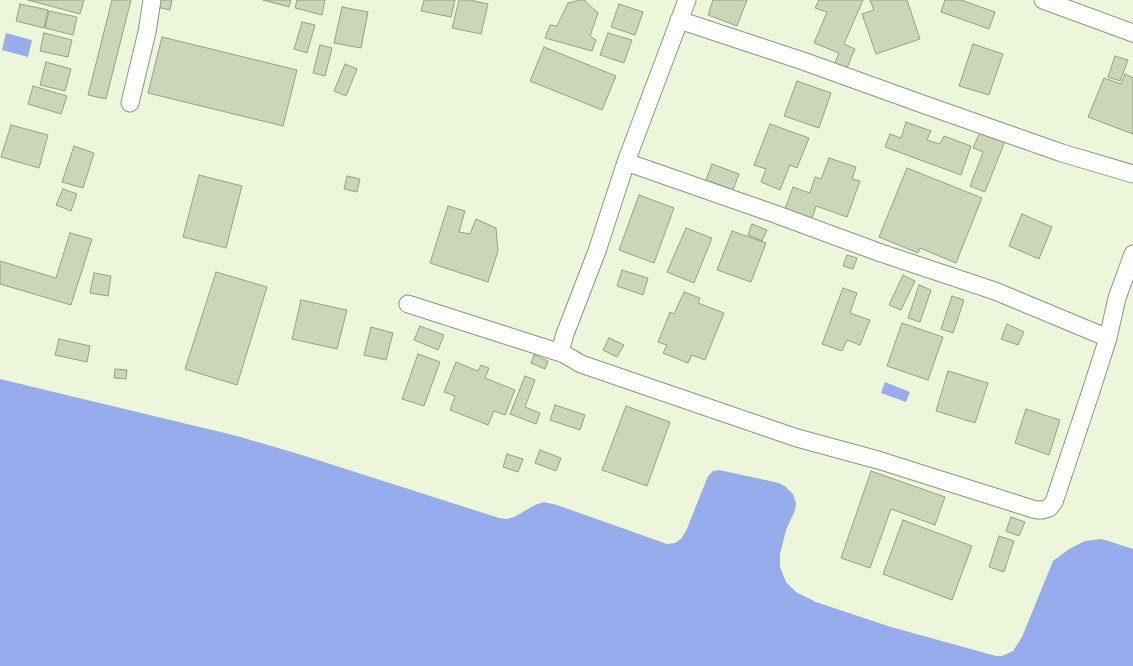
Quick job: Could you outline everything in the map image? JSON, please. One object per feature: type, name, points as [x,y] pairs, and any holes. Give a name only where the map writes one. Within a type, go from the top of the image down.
[{"type":"street","points":[[130,103],[147,32],[152,0]]},
{"type":"street","points":[[564,354],[561,348],[565,334],[597,251],[626,162],[687,0]]},
{"type":"street","points":[[1044,0],[1133,33]]},
{"type":"street","points":[[679,20],[803,61],[1054,150],[1133,174]]},
{"type":"street","points":[[626,162],[881,253],[995,291],[1108,338]]},
{"type":"street","points":[[408,304],[564,354],[581,364],[797,438],[878,460],[1036,510],[1049,508],[1054,502],[1108,338],[1118,298],[1133,254]]},
{"type":"water","points":[[6,33],[32,40],[28,57],[2,50]]},
{"type":"water","points":[[0,379],[237,436],[302,455],[499,518],[506,519],[514,517],[535,505],[544,502],[557,505],[667,544],[675,543],[681,539],[686,531],[708,476],[713,471],[719,470],[779,483],[793,494],[796,503],[795,510],[786,530],[780,554],[780,567],[786,582],[796,592],[816,602],[891,627],[996,656],[1002,656],[1013,651],[1022,637],[1053,561],[1069,549],[1085,541],[1102,539],[1133,549],[1133,666],[0,666]]},
{"type":"water","points":[[885,382],[910,392],[906,402],[881,393]]},
{"type":"building","points":[[28,0],[84,0],[80,14]]},
{"type":"building","points":[[112,0],[131,0],[106,99],[88,95]]},
{"type":"building","points":[[159,0],[172,0],[170,10],[157,7]]},
{"type":"building","points":[[263,0],[291,0],[289,7]]},
{"type":"building","points":[[297,0],[325,0],[322,15],[295,8]]},
{"type":"building","points":[[424,0],[455,0],[451,17],[421,11]]},
{"type":"building","points":[[459,0],[470,0],[488,4],[481,34],[452,28]]},
{"type":"building","points":[[584,0],[598,13],[590,36],[596,40],[592,51],[545,38],[550,25],[557,26],[568,3]]},
{"type":"building","points":[[713,0],[747,0],[737,26],[708,15]]},
{"type":"building","points":[[819,0],[863,0],[844,44],[855,49],[846,70],[834,65],[839,53],[814,43],[827,12],[815,8]]},
{"type":"building","points":[[870,0],[907,0],[920,39],[876,54],[862,14],[874,10]]},
{"type":"building","points":[[945,0],[961,0],[995,12],[989,29],[941,12]]},
{"type":"building","points":[[20,4],[48,10],[44,28],[16,21]]},
{"type":"building","points":[[619,4],[643,12],[635,35],[611,27]]},
{"type":"building","points":[[342,7],[368,12],[361,48],[334,43]]},
{"type":"building","points":[[49,11],[77,17],[73,35],[45,28]]},
{"type":"building","points":[[302,22],[315,25],[307,53],[294,49]]},
{"type":"building","points":[[44,33],[72,40],[68,57],[40,51]]},
{"type":"building","points":[[608,33],[632,40],[624,63],[600,55]]},
{"type":"building","points":[[162,37],[297,70],[283,126],[148,93]]},
{"type":"building","points":[[973,44],[1003,54],[989,95],[959,86]]},
{"type":"building","points":[[320,45],[332,48],[325,76],[313,73]]},
{"type":"building","points":[[544,47],[616,76],[602,110],[530,81]]},
{"type":"building","points":[[1115,56],[1128,60],[1120,81],[1108,77]]},
{"type":"building","points":[[46,62],[71,69],[65,91],[40,85]]},
{"type":"building","points":[[345,64],[357,69],[346,96],[334,91]]},
{"type":"building","points":[[1125,74],[1133,78],[1133,134],[1088,117],[1104,78],[1121,84]]},
{"type":"building","points":[[797,81],[831,93],[819,128],[784,116]]},
{"type":"building","points":[[33,86],[67,96],[61,114],[28,104]]},
{"type":"building","points":[[906,122],[931,131],[927,140],[940,144],[944,136],[971,146],[961,175],[885,147],[890,134],[901,138]]},
{"type":"building","points":[[770,124],[809,138],[797,168],[790,165],[780,190],[761,182],[766,169],[754,165]]},
{"type":"building","points":[[11,125],[48,135],[39,168],[1,157]]},
{"type":"building","points":[[980,132],[1005,141],[985,192],[970,186],[983,152],[973,148]]},
{"type":"building","points":[[74,146],[94,153],[83,188],[62,182]]},
{"type":"building","points":[[829,158],[856,167],[852,179],[860,181],[847,217],[816,206],[812,219],[785,209],[793,187],[810,193],[815,177],[821,179]]},
{"type":"building","points":[[712,164],[739,174],[733,190],[706,180]]},
{"type":"building","points":[[907,168],[982,198],[956,263],[920,248],[918,253],[879,237]]},
{"type":"building","points":[[199,175],[242,186],[226,248],[183,237]]},
{"type":"building","points":[[347,176],[360,179],[357,192],[344,189]]},
{"type":"building","points":[[63,189],[77,194],[71,211],[56,205]]},
{"type":"building","points":[[639,195],[674,208],[654,263],[619,250]]},
{"type":"building","points":[[448,206],[465,211],[459,232],[470,234],[476,219],[496,228],[498,251],[488,282],[430,263]]},
{"type":"building","points":[[1022,214],[1052,227],[1039,259],[1009,246]]},
{"type":"building","points":[[752,224],[767,230],[762,241],[748,235]]},
{"type":"building","points":[[686,228],[712,238],[694,283],[667,272]]},
{"type":"building","points":[[732,231],[766,243],[751,282],[717,270]]},
{"type":"building","points":[[70,233],[92,239],[71,305],[0,284],[0,261],[56,278]]},
{"type":"building","points":[[847,255],[857,258],[853,269],[843,266]]},
{"type":"building","points":[[622,270],[648,278],[643,295],[617,286]]},
{"type":"building","points":[[216,272],[267,287],[237,385],[185,369]]},
{"type":"building","points":[[94,273],[111,276],[108,296],[90,293]]},
{"type":"building","points":[[903,275],[915,281],[901,310],[889,305]]},
{"type":"building","points":[[919,285],[931,290],[920,322],[908,318]]},
{"type":"building","points":[[843,288],[857,293],[850,313],[870,320],[860,345],[847,340],[842,351],[822,344]]},
{"type":"building","points":[[684,292],[700,298],[698,303],[724,313],[705,360],[692,355],[688,363],[663,353],[667,345],[658,342],[670,312],[674,314]]},
{"type":"building","points":[[952,296],[964,300],[953,333],[941,329]]},
{"type":"building","points":[[301,300],[347,310],[337,349],[292,339]]},
{"type":"building","points":[[902,323],[943,337],[928,380],[887,366]]},
{"type":"building","points":[[1007,324],[1024,332],[1018,345],[1001,339]]},
{"type":"building","points":[[420,326],[444,335],[438,350],[414,340]]},
{"type":"building","points":[[371,327],[393,333],[386,360],[364,355]]},
{"type":"building","points":[[609,338],[624,345],[617,357],[603,350]]},
{"type":"building","points":[[59,339],[90,346],[87,362],[55,355]]},
{"type":"building","points":[[418,354],[440,362],[424,406],[402,399]]},
{"type":"building","points":[[534,355],[548,361],[545,369],[531,363]]},
{"type":"building","points":[[456,362],[478,371],[481,365],[489,368],[485,378],[515,390],[505,415],[494,411],[488,425],[450,410],[455,396],[444,392]]},
{"type":"building","points":[[115,369],[127,370],[126,379],[114,378]]},
{"type":"building","points":[[948,371],[988,383],[975,423],[936,411]]},
{"type":"building","points":[[525,376],[535,380],[525,407],[540,413],[536,424],[510,414]]},
{"type":"building","points":[[555,405],[585,415],[580,430],[550,420]]},
{"type":"building","points":[[626,406],[670,422],[647,486],[602,470]]},
{"type":"building","points":[[1026,409],[1060,420],[1049,455],[1015,443]]},
{"type":"building","points":[[540,450],[561,458],[556,471],[535,463]]},
{"type":"building","points":[[507,454],[523,459],[518,472],[503,467]]},
{"type":"building","points":[[871,471],[945,497],[935,525],[891,509],[870,568],[841,558]]},
{"type":"building","points":[[1011,517],[1025,522],[1019,536],[1006,531]]},
{"type":"building","points":[[903,520],[972,546],[952,600],[883,574]]},
{"type":"building","points":[[999,536],[1014,541],[1004,572],[989,567]]}]
